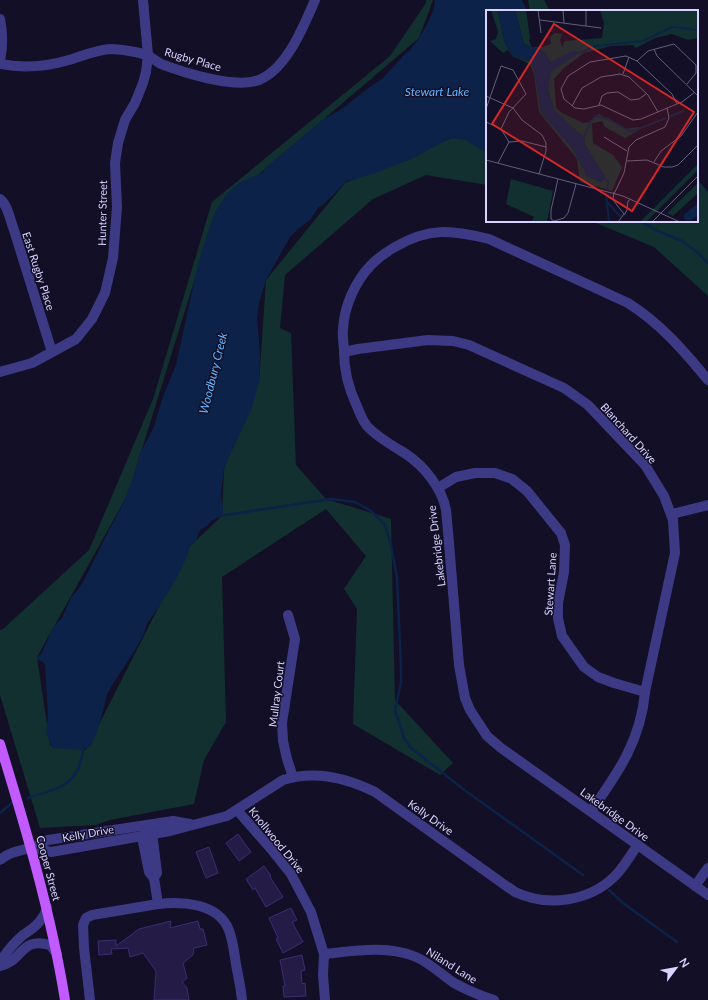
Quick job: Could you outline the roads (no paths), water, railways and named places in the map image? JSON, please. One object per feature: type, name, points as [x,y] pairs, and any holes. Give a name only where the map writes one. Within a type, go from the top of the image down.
[{"type":"main road","name":"Cooper Street","points":[[0,744],[31,847],[47,907],[58,957],[65,1000]]},
{"type":"street","name":"Hunter Street","points":[[0,372],[32,363],[76,338],[92,319],[105,293],[113,258],[116,207],[115,163],[117,150],[125,120],[135,103],[143,83],[148,55],[143,0]]},
{"type":"street","name":"Rugby Place","points":[[0,63],[14,67],[31,68],[47,66],[93,52],[110,49],[148,55],[159,63],[208,78],[250,83],[260,80],[278,66],[288,55],[304,27],[315,0]]},
{"type":"street","points":[[0,18],[3,32],[3,50],[0,63]]},
{"type":"street","name":"East Rugby Place","points":[[0,198],[8,212],[52,352]]},
{"type":"street","name":"Lakebridge Drive","points":[[708,380],[669,335],[641,311],[628,303],[489,239],[466,234],[431,232],[401,243],[380,256],[370,267],[354,290],[346,310],[343,330],[345,374],[351,394],[366,425],[423,469],[438,488],[445,509],[461,682],[470,710],[487,736],[501,748],[708,895]]},
{"type":"street","name":"Blanchard Drive","points":[[344,352],[428,340],[453,341],[470,345],[564,388],[588,406],[645,465],[664,496],[672,514],[675,553],[645,692],[644,709],[628,754],[615,777],[591,811]]},
{"type":"street","name":"Stewart Lane","points":[[438,488],[456,477],[475,473],[495,473],[512,479],[527,491],[561,533],[565,545],[564,572],[558,602],[558,618],[562,636],[584,667],[598,677],[645,692]]},
{"type":"street","points":[[672,514],[708,505]]},
{"type":"street","name":"Mullray Court","points":[[288,615],[295,639],[282,723],[283,741],[293,777]]},
{"type":"street","name":"Kelly Drive","points":[[31,847],[51,852],[147,830],[170,831],[227,816],[284,780],[293,777],[319,775],[356,783],[375,792],[515,892],[536,899],[567,900],[583,896],[597,889],[614,877],[638,845]]},
{"type":"street","name":"Knollwood Drive","points":[[237,810],[271,848],[291,874],[311,912],[324,954],[323,975],[326,1000]]},
{"type":"street","points":[[147,830],[143,842],[149,872],[154,878],[158,904]]},
{"type":"street","points":[[0,860],[19,849],[31,847]]},
{"type":"street","points":[[695,886],[708,868]]},
{"type":"street","points":[[90,1000],[83,932],[83,925],[86,918],[92,915],[174,901],[195,904],[220,916],[228,927],[233,944],[242,1000]]},
{"type":"street","points":[[47,907],[43,918],[8,950],[3,956],[0,965],[6,964],[28,946],[36,943],[50,945],[58,957]]},
{"type":"street","name":"Niland Lane","points":[[324,954],[382,950],[416,957],[455,983],[478,995],[494,1000]]},
{"type":"water","name":"Stewart Lake","points":[[435,0],[522,0],[527,10],[486,10],[486,152],[465,140],[451,138],[411,159],[370,175],[347,181],[318,208],[311,219],[290,237],[266,280],[259,303],[257,318],[260,354],[259,382],[251,410],[224,468],[221,493],[223,509],[222,516],[211,521],[207,526],[200,530],[196,541],[189,547],[188,554],[176,579],[147,624],[143,636],[107,695],[99,726],[91,746],[83,750],[52,748],[46,732],[48,716],[45,665],[43,662],[38,660],[37,657],[42,653],[53,627],[62,618],[71,597],[78,590],[84,580],[124,502],[139,460],[138,457],[153,429],[164,394],[176,365],[198,264],[216,211],[227,193],[242,181],[262,173],[272,162],[325,118],[339,111],[383,78],[409,51],[419,38],[428,23],[434,8]]},
{"type":"waterway","points":[[642,222],[658,231],[682,241],[697,252],[708,263]]},
{"type":"waterway","points":[[219,516],[331,499],[355,502],[371,511],[385,525],[391,545],[397,578],[401,682],[395,710],[404,738],[411,748],[463,789],[583,875]]},
{"type":"waterway","name":"Woodbury Creek","points":[[28,798],[53,790],[68,782],[78,769],[83,753],[83,747]]},
{"type":"waterway","name":"Woodbury Creek","points":[[0,813],[12,803]]},
{"type":"waterway","points":[[609,890],[623,903],[677,942]]}]
